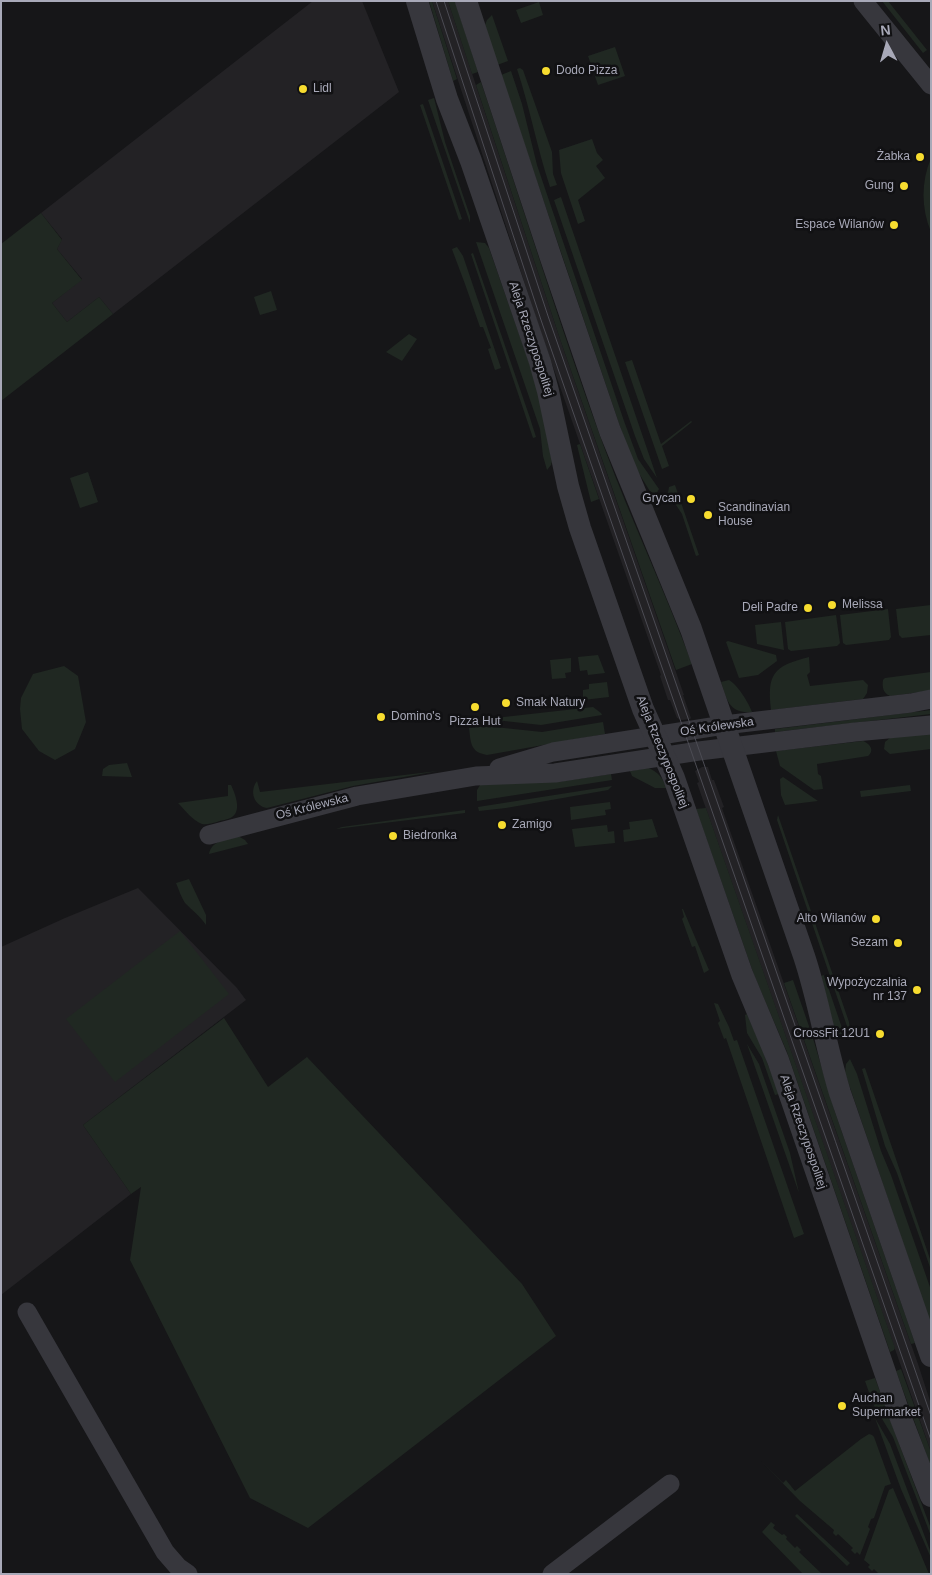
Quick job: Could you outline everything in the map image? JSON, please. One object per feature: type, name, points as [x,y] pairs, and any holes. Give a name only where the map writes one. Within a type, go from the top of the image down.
[{"type":"street","name":"Aleja Rzeczypospolitej","points":[[417,1],[447,99],[471,161],[540,362],[548,391],[566,480],[580,528],[639,699],[677,786],[742,974],[781,1068],[900,1416],[931,1496]]},
{"type":"street","points":[[466,1],[544,240],[610,430],[690,628],[810,973],[829,1055],[844,1108],[931,1356]]},
{"type":"street","points":[[863,1],[931,85]]},
{"type":"street","name":"Oś Królewska","points":[[209,835],[357,796],[476,776],[555,773],[724,725],[931,699]]},
{"type":"street","name":"Oś Królewska","points":[[659,745],[732,747],[931,725]]},
{"type":"street","points":[[27,1312],[165,1552],[178,1568],[188,1574]]},
{"type":"street","points":[[552,1574],[670,1484]]},
{"type":"shaded area","points":[[313,1],[362,1],[399,92],[113,314],[99,297],[67,322],[52,303],[82,279],[57,249],[62,239],[41,213]]},
{"type":"shaded area","points":[[429,1],[432,1],[457,79],[453,81]]},
{"type":"shaded area","points":[[432,1],[448,1],[561,342],[684,695],[690,719],[682,720],[677,718],[670,700],[668,700],[661,675],[537,321]]},
{"type":"shaded area","points":[[448,1],[455,1],[478,72],[472,74]]},
{"type":"shaded area","points":[[882,1],[888,1],[927,50],[923,53]]},
{"type":"shaded area","points":[[539,2],[543,15],[521,23],[516,10]]},
{"type":"shaded area","points":[[492,15],[508,61],[497,65],[485,25]]},
{"type":"shaded area","points":[[615,47],[625,76],[598,85],[588,56]]},
{"type":"shaded area","points":[[517,69],[523,70],[552,152],[553,174],[557,185],[550,187]]},
{"type":"shaded area","points":[[511,71],[522,104],[537,165],[624,421],[638,459],[659,489],[654,498],[632,462],[501,75]]},
{"type":"shaded area","points":[[481,82],[604,447],[692,664],[676,670],[561,342],[476,85]]},
{"type":"shaded area","points":[[434,98],[445,142],[470,216],[470,223],[428,100]]},
{"type":"shaded area","points":[[423,104],[462,219],[459,220],[420,105]]},
{"type":"shaded area","points":[[592,139],[597,153],[603,160],[596,166],[605,178],[578,200],[585,221],[578,224],[561,173],[559,150]]},
{"type":"shaded area","points":[[931,158],[931,232],[925,214],[924,186]]},
{"type":"shaded area","points":[[561,197],[657,478],[644,459],[635,436],[554,200]]},
{"type":"shaded area","points":[[41,213],[62,240],[57,249],[82,280],[52,303],[67,322],[99,297],[113,314],[1,401],[1,244]]},
{"type":"shaded area","points":[[476,242],[485,243],[489,248],[532,371],[552,461],[547,470],[543,456],[540,429]]},
{"type":"shaded area","points":[[457,247],[463,256],[501,368],[495,370],[488,349],[491,348],[483,327],[480,327],[452,249]]},
{"type":"shaded area","points":[[473,253],[530,418],[536,437],[533,438],[471,254]]},
{"type":"shaded area","points":[[271,291],[277,310],[260,315],[254,297]]},
{"type":"shaded area","points":[[409,334],[417,339],[402,361],[386,352]]},
{"type":"shaded area","points":[[632,360],[661,444],[692,422],[662,446],[669,466],[662,469],[625,362]]},
{"type":"shaded area","points":[[580,444],[599,499],[591,502],[577,445]]},
{"type":"shaded area","points":[[88,472],[98,502],[80,508],[70,478]]},
{"type":"shaded area","points":[[675,485],[699,555],[696,556],[682,514],[668,493],[669,487]]},
{"type":"shaded area","points":[[931,605],[931,635],[902,638],[899,635],[896,609]]},
{"type":"shaded area","points":[[888,609],[891,637],[889,640],[846,645],[843,643],[840,615]]},
{"type":"shaded area","points":[[836,615],[840,643],[837,646],[791,651],[788,649],[785,622]]},
{"type":"shaded area","points":[[781,622],[784,650],[757,644],[755,625]]},
{"type":"shaded area","points":[[726,642],[776,655],[777,661],[758,675],[739,678]]},
{"type":"shaded area","points":[[598,655],[605,673],[588,675],[587,670],[580,671],[578,657]]},
{"type":"shaded area","points":[[809,657],[810,672],[807,675],[810,686],[863,680],[868,685],[867,693],[863,699],[771,710],[770,688],[775,673],[787,664]]},
{"type":"shaded area","points":[[571,658],[571,672],[565,673],[566,678],[552,679],[550,660]]},
{"type":"shaded area","points":[[64,666],[78,676],[86,722],[75,749],[55,760],[39,751],[22,729],[21,698],[33,674]]},
{"type":"shaded area","points":[[931,672],[931,690],[890,696],[884,690],[883,680],[885,678]]},
{"type":"shaded area","points":[[729,680],[736,685],[752,712],[738,711],[727,700],[721,682]]},
{"type":"shaded area","points":[[607,682],[609,697],[583,700],[583,690],[589,689],[589,684]]},
{"type":"shaded area","points":[[593,707],[602,715],[541,725],[486,719]]},
{"type":"shaded area","points":[[931,710],[931,714],[775,732],[775,729]]},
{"type":"shaded area","points":[[603,722],[605,734],[487,755],[477,752],[472,746],[469,728],[485,726],[542,732]]},
{"type":"shaded area","points":[[931,733],[931,749],[890,754],[884,749],[885,742],[891,737]]},
{"type":"shaded area","points":[[863,741],[871,747],[871,752],[868,756],[817,764],[823,789],[814,790],[780,766],[776,751]]},
{"type":"shaded area","points":[[127,763],[132,777],[102,776],[103,769],[109,765]]},
{"type":"shaded area","points":[[702,767],[708,767],[724,807],[722,808],[918,1364],[931,1404],[931,1452],[697,783],[699,782],[695,771]]},
{"type":"shaded area","points":[[648,768],[660,776],[667,788],[655,788],[632,776],[630,771]]},
{"type":"shaded area","points":[[438,771],[353,786],[267,808],[256,801],[253,793],[257,781],[260,792]]},
{"type":"shaded area","points":[[611,774],[612,780],[477,801],[477,790],[482,782],[556,780],[557,782]]},
{"type":"shaded area","points":[[783,777],[818,801],[785,805],[781,795],[780,779]]},
{"type":"shaded area","points":[[228,785],[231,785],[233,788],[237,806],[237,811],[229,819],[202,824],[178,803],[228,796]]},
{"type":"shaded area","points":[[910,785],[911,791],[861,797],[860,791]]},
{"type":"shaded area","points":[[612,786],[608,790],[506,808],[479,811],[478,807]]},
{"type":"shaded area","points":[[610,802],[611,809],[605,810],[606,815],[571,820],[570,807]]},
{"type":"shaded area","points":[[706,808],[895,1348],[890,1352],[787,1052],[754,975],[696,809]]},
{"type":"shaded area","points":[[465,810],[465,813],[336,829],[342,827]]},
{"type":"shaded area","points":[[778,815],[849,1022],[851,1038],[777,820]]},
{"type":"shaded area","points":[[652,819],[658,837],[624,842],[623,830],[630,829],[629,822]]},
{"type":"shaded area","points":[[607,825],[608,832],[614,831],[615,843],[575,847],[572,829]]},
{"type":"shaded area","points":[[238,836],[248,844],[209,854],[216,843]]},
{"type":"shaded area","points":[[189,879],[206,915],[206,925],[185,903],[176,883]]},
{"type":"shaded area","points":[[138,888],[237,988],[246,1000],[83,1125],[131,1194],[1,1295],[1,947]]},
{"type":"shaded area","points":[[682,909],[709,970],[704,973],[695,946],[692,947],[682,919],[684,917]]},
{"type":"shaded area","points":[[180,931],[229,994],[115,1082],[66,1019]]},
{"type":"shaded area","points":[[824,975],[841,1025],[843,1037],[837,1034],[834,1028],[821,976]]},
{"type":"shaded area","points":[[793,980],[835,1112],[915,1343],[911,1344],[784,983]]},
{"type":"shaded area","points":[[714,1003],[718,1004],[734,1041],[737,1040],[804,1234],[794,1238],[726,1038],[724,1039],[718,1023],[720,1021]]},
{"type":"shaded area","points":[[747,1014],[779,1094],[775,1095],[762,1058],[747,1033],[745,1015]]},
{"type":"shaded area","points":[[224,1018],[268,1087],[307,1057],[522,1284],[556,1336],[308,1528],[250,1498],[130,1260],[141,1187],[131,1194],[83,1125]]},
{"type":"shaded area","points":[[747,1044],[759,1064],[790,1153],[799,1193]]},
{"type":"shaded area","points":[[850,1059],[857,1074],[881,1151],[931,1290],[931,1325],[845,1073],[846,1064]]},
{"type":"shaded area","points":[[865,1068],[931,1262],[931,1270],[897,1173],[885,1146],[862,1069]]},
{"type":"shaded area","points":[[901,1369],[931,1452],[931,1467],[896,1371]]},
{"type":"shaded area","points":[[875,1378],[930,1526],[931,1536],[893,1437],[873,1404],[865,1381]]},
{"type":"shaded area","points":[[875,1418],[890,1444],[931,1553],[931,1558],[901,1489]]},
{"type":"shaded area","points":[[869,1434],[874,1437],[891,1484],[885,1486],[874,1518],[871,1519],[868,1527],[870,1529],[860,1555],[857,1552],[855,1554],[851,1550],[853,1548],[838,1534],[836,1536],[833,1533],[834,1530],[800,1501],[761,1461],[783,1483],[786,1480],[795,1491]]},
{"type":"shaded area","points":[[893,1488],[929,1574],[879,1574],[874,1569],[872,1571],[868,1567],[870,1565],[864,1560],[889,1490]]},
{"type":"shaded area","points":[[797,1514],[850,1563],[847,1566],[795,1516]]},
{"type":"shaded area","points":[[771,1522],[775,1525],[773,1528],[782,1535],[784,1534],[787,1537],[786,1539],[795,1548],[797,1546],[801,1550],[799,1552],[822,1574],[803,1574],[762,1532]]},
{"type":"tram line","points":[[436,1],[541,320],[931,1440]]},
{"type":"tram line","points":[[444,1],[548,316],[931,1416]]},
{"type":"place","name":"Dodo Pizza","points":[[546,71]]},
{"type":"place","name":"Lidl","points":[[303,89]]},
{"type":"place","name":"Żabka","points":[[920,157]]},
{"type":"place","name":"Gung","points":[[904,186]]},
{"type":"place","name":"Espace Wilanów","points":[[894,225]]},
{"type":"place","name":"Grycan","points":[[691,499]]},
{"type":"place","name":"Scandinavian House","points":[[708,515]]},
{"type":"place","name":"Melissa","points":[[832,605]]},
{"type":"place","name":"Deli Padre","points":[[808,608]]},
{"type":"place","name":"Smak Natury","points":[[506,703]]},
{"type":"place","name":"Pizza Hut","points":[[475,707]]},
{"type":"place","name":"Domino's","points":[[381,717]]},
{"type":"place","name":"Zamigo","points":[[502,825]]},
{"type":"place","name":"Biedronka","points":[[393,836]]},
{"type":"place","name":"Alto Wilanów","points":[[876,919]]},
{"type":"place","name":"Sezam","points":[[898,943]]},
{"type":"place","name":"Wypożyczalnia nr 137","points":[[917,990]]},
{"type":"place","name":"CrossFit 12U1","points":[[880,1034]]},
{"type":"place","name":"Auchan Supermarket","points":[[842,1406]]}]
